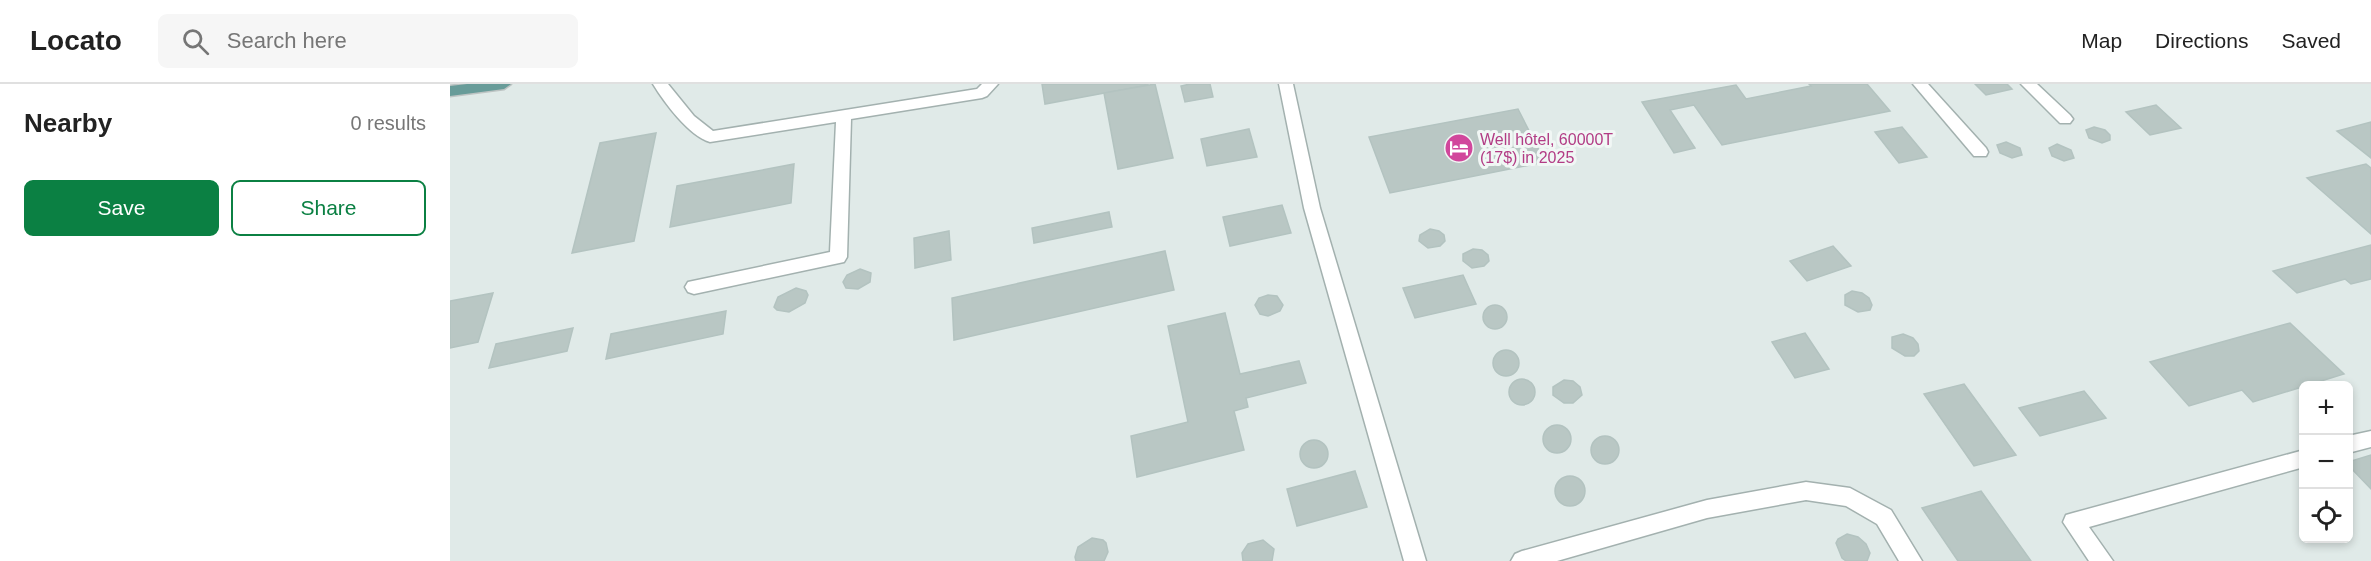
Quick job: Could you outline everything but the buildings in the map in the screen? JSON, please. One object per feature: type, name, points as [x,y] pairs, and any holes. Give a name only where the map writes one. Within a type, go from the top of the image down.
[{"type":"main road","points":[[450,91],[504,84]]},
{"type":"street","points":[[660,84],[689,120],[710,136],[982,93],[991,84]]},
{"type":"street","points":[[1286,84],[1312,208],[1415,561]]},
{"type":"street","points":[[1920,84],[1980,152]]},
{"type":"street","points":[[2028,84],[2065,119]]},
{"type":"street","points":[[694,287],[838,256],[844,115]]},
{"type":"street","points":[[2353,444],[2371,439]]},
{"type":"street","points":[[2102,561],[2073,522],[2299,459]]},
{"type":"street","points":[[1522,561],[1707,509],[1806,490],[1850,497],[1884,518],[1911,561]]},
{"type":"place","name":"Well hôtel, 60000T (17$) in 2025","points":[[1459,148]]}]
